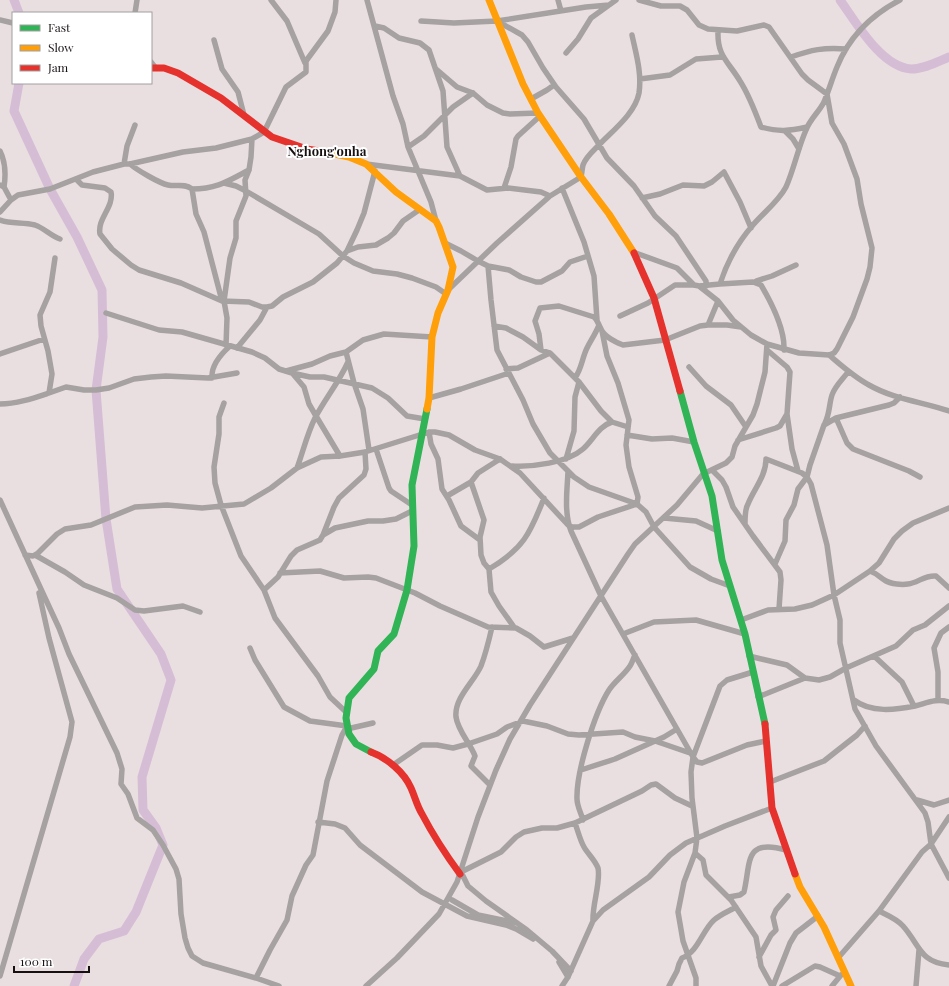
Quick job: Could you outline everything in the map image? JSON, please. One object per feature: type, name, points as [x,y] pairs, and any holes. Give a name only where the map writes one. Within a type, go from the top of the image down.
[{"type":"street","points":[[135,12],[137,0]]},
{"type":"street","points":[[305,63],[328,32],[334,16],[336,0]]},
{"type":"street","points":[[367,0],[393,96],[403,124],[408,147],[416,170],[431,202],[436,221],[453,267],[447,292],[438,313],[432,337],[429,398],[425,419],[426,433],[412,486],[414,546],[407,590],[394,634],[378,651],[374,669],[349,698],[346,712],[347,727],[352,740],[356,744],[365,750],[380,755],[393,765],[409,784],[421,813],[440,846],[468,886],[552,951],[571,971]]},
{"type":"street","points":[[489,0],[523,84],[539,114],[581,177],[609,214],[633,252],[654,298],[703,474],[712,496],[722,560],[745,634],[764,725],[772,808],[800,887],[818,916],[838,958],[842,974],[851,986]]},
{"type":"street","points":[[558,0],[561,11]]},
{"type":"street","points":[[566,53],[578,39],[591,18],[616,0]]},
{"type":"street","points":[[639,0],[661,6],[680,6],[687,10],[703,28],[718,31],[737,31],[764,25],[770,26],[808,80],[827,94],[832,123],[844,144],[857,179],[861,204],[872,248],[869,272],[853,317],[834,353],[829,355],[799,354],[767,347]]},
{"type":"street","points":[[720,284],[733,253],[750,228],[781,195],[788,182],[807,127],[823,103],[837,67],[846,49],[861,28],[872,17],[900,0]]},
{"type":"street","points":[[0,212],[18,194],[44,191],[76,179],[127,164],[183,152],[216,148],[252,139],[264,132],[286,87],[306,72],[305,63],[287,21],[274,1]]},
{"type":"street","points":[[421,21],[454,23],[497,21],[608,5]]},
{"type":"street","points":[[0,20],[12,22]]},
{"type":"street","points":[[497,21],[522,35],[528,42],[554,84],[584,119],[607,158],[629,180],[655,216],[680,240],[706,281],[706,286]]},
{"type":"street","points":[[375,26],[384,28],[399,38],[423,45],[429,50],[443,91],[447,147],[460,176]]},
{"type":"street","points":[[718,31],[718,39],[722,57],[740,81],[753,105],[761,127],[774,131],[785,131],[807,127]]},
{"type":"street","points":[[447,292],[516,225],[550,196],[581,177],[586,160],[599,144],[624,120],[630,112],[639,94],[640,79],[632,35]]},
{"type":"street","points":[[214,40],[222,69],[238,92],[244,115]]},
{"type":"street","points":[[791,57],[809,51],[826,48],[846,49]]},
{"type":"street","points":[[640,79],[670,75],[696,59],[722,57]]},
{"type":"street","points":[[152,66],[169,69],[178,73],[221,98],[272,137],[307,149],[349,156],[366,164],[396,192],[436,221]]},
{"type":"street","points":[[436,69],[457,87],[473,93],[487,105],[503,113],[539,114]]},
{"type":"street","points":[[531,99],[547,90],[554,84]]},
{"type":"street","points":[[408,147],[424,136],[453,107],[473,93]]},
{"type":"street","points":[[504,188],[510,170],[516,139],[539,114]]},
{"type":"street","points":[[127,164],[127,146],[135,124]]},
{"type":"street","points":[[785,131],[793,139],[799,149]]},
{"type":"street","points":[[223,301],[230,269],[230,258],[236,238],[236,221],[246,191],[246,180],[249,170],[252,139]]},
{"type":"street","points":[[0,151],[4,161],[6,175],[2,186],[11,200]]},
{"type":"street","points":[[127,164],[168,185],[184,185],[192,189],[206,189],[224,183],[249,170]]},
{"type":"street","points":[[366,164],[460,176],[487,190],[504,188],[541,192],[550,196]]},
{"type":"street","points":[[76,179],[82,185],[105,188],[111,192],[110,203],[100,225],[100,234],[112,249],[131,265],[147,273],[181,282],[223,301],[249,302],[262,307],[267,307],[272,306],[283,297],[314,282],[337,263],[345,254],[362,217],[375,171]]},
{"type":"street","points":[[642,198],[660,194],[683,185],[704,186],[712,182],[724,172],[740,202],[750,228]]},
{"type":"street","points":[[224,183],[236,186],[246,191],[319,234],[345,254],[350,261],[368,270],[397,274],[412,278],[447,292]]},
{"type":"street","points":[[562,188],[584,242],[595,280],[599,325],[609,362],[624,398],[629,420],[626,445],[629,467],[638,497],[637,504]]},
{"type":"street","points":[[192,189],[196,214],[204,232],[227,318],[228,346],[214,365],[212,378]]},
{"type":"street","points":[[345,254],[358,247],[373,246],[378,244],[392,235],[403,221],[419,210]]},
{"type":"street","points":[[0,220],[6,222],[20,222],[36,226],[60,239]]},
{"type":"street","points":[[445,243],[460,250],[478,262],[488,266],[509,270],[521,277],[538,282],[562,271],[570,262],[588,256]]},
{"type":"street","points":[[633,252],[677,268],[696,286],[718,302],[728,316],[767,347],[787,367],[790,372],[787,414],[791,443],[798,471]]},
{"type":"street","points":[[49,392],[52,374],[40,315],[50,292],[55,258]]},
{"type":"street","points":[[620,316],[675,285],[706,286],[755,282],[796,265]]},
{"type":"street","points":[[488,266],[497,350],[539,435],[550,453],[557,462],[578,481],[589,487],[637,504],[646,512],[654,527],[693,570],[730,586]]},
{"type":"street","points":[[755,282],[761,284],[776,314],[784,343],[784,350]]},
{"type":"street","points":[[708,325],[718,302]]},
{"type":"street","points":[[541,350],[535,320],[540,308],[563,306],[591,316],[617,343],[623,345],[665,340],[700,326],[727,325],[742,328]]},
{"type":"street","points":[[237,348],[260,320],[267,307]]},
{"type":"street","points":[[106,313],[159,330],[182,332],[256,354],[265,358],[279,369],[292,373],[310,378],[324,377],[372,388],[380,392],[407,416],[425,419]]},
{"type":"street","points":[[562,467],[574,431],[577,380],[587,348],[594,338],[599,325]]},
{"type":"street","points":[[494,326],[506,328],[523,337],[541,350],[550,353],[577,380],[600,410],[612,422],[628,427]]},
{"type":"street","points":[[285,371],[312,364],[330,356],[346,352],[363,340],[384,334],[432,337]]},
{"type":"street","points":[[0,354],[44,339]]},
{"type":"street","points":[[366,986],[418,938],[439,914],[460,873],[478,816],[503,753],[519,723],[632,549],[664,518],[703,474],[730,460],[738,440],[753,415],[757,404],[765,372],[767,347]]},
{"type":"street","points":[[264,590],[278,577],[291,556],[297,550],[320,540],[339,498],[364,475],[366,469],[367,451],[363,409],[346,352]]},
{"type":"street","points":[[429,398],[461,389],[518,368],[550,353]]},
{"type":"street","points":[[829,355],[848,372],[869,386],[900,397],[949,411]]},
{"type":"street","points":[[297,468],[311,424],[339,380],[348,362]]},
{"type":"street","points":[[689,367],[706,386],[731,405],[746,427]]},
{"type":"street","points":[[775,564],[785,541],[786,520],[794,505],[798,489],[807,477],[822,428],[826,423],[831,396],[833,391],[848,372]]},
{"type":"street","points":[[0,404],[10,404],[35,398],[66,387],[96,390],[109,388],[134,379],[166,376],[212,378],[237,373]]},
{"type":"street","points":[[292,373],[304,387],[309,404],[340,456]]},
{"type":"street","points":[[826,423],[836,418],[889,405],[894,403],[900,397]]},
{"type":"street","points":[[224,403],[219,417],[219,434],[214,467],[215,483],[220,505],[244,562],[264,590],[270,607],[278,622],[318,676],[330,696],[346,712]]},
{"type":"street","points":[[738,440],[777,428],[787,414]]},
{"type":"street","points":[[836,418],[847,442],[853,449],[909,471],[920,477]]},
{"type":"street","points":[[511,466],[530,467],[557,462],[581,451],[604,426],[612,422]]},
{"type":"street","points":[[25,555],[35,555],[62,530],[71,527],[91,525],[135,507],[167,505],[202,508],[220,505],[244,504],[271,488],[297,468],[321,457],[340,456],[376,449],[426,433],[435,432],[449,435],[480,453],[500,459],[511,466],[520,473],[568,525],[601,596],[697,762],[702,763],[747,745],[766,741]]},
{"type":"street","points":[[426,433],[438,459],[441,484],[461,526],[480,540]]},
{"type":"street","points":[[627,435],[652,439],[672,438],[694,442]]},
{"type":"street","points":[[376,449],[389,488],[412,508]]},
{"type":"street","points":[[447,496],[471,482],[478,473],[500,459]]},
{"type":"street","points":[[745,523],[747,506],[758,486],[766,465],[766,459],[798,471],[807,477],[811,484],[827,545],[834,595],[839,616],[840,643],[855,709],[876,746],[917,800],[927,817],[931,844],[949,878]]},
{"type":"street","points":[[712,470],[722,480],[726,487],[733,507],[780,572],[781,580],[779,609]]},
{"type":"street","points":[[568,472],[568,525]]},
{"type":"street","points":[[471,482],[484,520],[480,540],[481,558],[488,569],[493,597],[514,627],[544,647],[573,638]]},
{"type":"street","points":[[488,569],[510,555],[524,540],[544,498]]},
{"type":"street","points":[[0,500],[37,582],[60,628],[69,654],[117,753],[122,768],[121,784],[128,794],[137,818],[153,830],[176,869],[179,879],[181,914],[188,948],[192,956],[203,964],[256,978],[279,986]]},
{"type":"street","points":[[568,525],[572,527],[579,527],[598,516],[637,504]]},
{"type":"street","points":[[323,535],[338,527],[368,521],[396,519],[412,508]]},
{"type":"street","points":[[741,620],[768,610],[795,609],[804,607],[815,604],[834,595],[870,571],[879,563],[894,539],[902,531],[913,523],[949,508]]},
{"type":"street","points":[[664,518],[696,521],[718,531]]},
{"type":"street","points":[[35,555],[84,585],[117,598],[135,610],[144,612],[183,606],[200,612]]},
{"type":"street","points":[[280,573],[320,571],[344,578],[368,577],[382,580],[492,628],[514,627]]},
{"type":"street","points":[[870,571],[877,573],[889,582],[904,584],[911,583],[922,578],[936,576],[949,588]]},
{"type":"street","points":[[0,976],[70,737],[72,722],[48,638],[37,582]]},
{"type":"street","points":[[749,656],[787,665],[805,678],[816,680],[830,677],[846,668],[899,644],[913,630],[925,625],[949,606]]},
{"type":"street","points":[[623,634],[654,622],[696,620],[745,634]]},
{"type":"street","points":[[938,699],[938,672],[934,648],[941,633],[949,626]]},
{"type":"street","points":[[490,785],[472,768],[471,764],[475,756],[458,723],[456,711],[461,698],[486,654],[492,628]]},
{"type":"street","points":[[250,648],[255,660],[284,707],[310,721],[334,723],[347,727],[373,723]]},
{"type":"street","points":[[583,820],[577,800],[581,770],[590,734],[605,696],[630,666],[634,655]]},
{"type":"street","points":[[874,656],[902,682],[914,706]]},
{"type":"street","points":[[696,986],[696,978],[683,941],[678,912],[684,882],[695,853],[697,838],[692,806],[692,755],[720,686],[727,680],[753,672]]},
{"type":"street","points":[[758,697],[805,678]]},
{"type":"street","points":[[854,700],[866,707],[883,709],[914,706],[938,699],[949,702]]},
{"type":"street","points":[[393,765],[422,745],[437,745],[452,748],[497,734],[508,727],[519,723],[527,722],[547,726],[568,734],[579,735],[621,732],[655,741],[692,755]]},
{"type":"street","points":[[770,782],[824,761],[859,733],[865,726]]},
{"type":"street","points":[[256,978],[287,920],[292,896],[306,865],[313,855],[318,822],[327,781],[342,735],[347,727]]},
{"type":"street","points":[[581,770],[615,758],[655,741],[677,729]]},
{"type":"street","points":[[460,873],[501,852],[516,837],[524,832],[575,824],[654,784],[659,785],[678,800],[692,806]]},
{"type":"street","points":[[917,800],[934,805],[949,800]]},
{"type":"street","points":[[592,921],[607,907],[649,877],[670,855],[686,843],[772,808]]},
{"type":"street","points":[[838,958],[879,911],[922,852],[931,844],[949,817]]},
{"type":"street","points":[[318,822],[335,824],[345,828],[360,845],[422,892],[467,916],[506,925],[522,932],[538,943],[555,958],[568,977]]},
{"type":"street","points":[[562,986],[571,971],[592,921],[598,880],[598,869],[584,846],[575,824]]},
{"type":"street","points":[[730,897],[740,895],[744,892],[750,858],[755,851],[771,846],[786,850]]},
{"type":"street","points":[[695,853],[703,860],[705,872],[708,877],[730,897],[756,937],[761,966],[772,986]]},
{"type":"street","points":[[759,957],[771,935],[776,930],[773,918],[776,910],[788,896]]},
{"type":"street","points":[[452,900],[478,915],[519,924]]},
{"type":"street","points":[[668,986],[678,971],[682,958],[688,956],[700,942],[714,920],[736,906]]},
{"type":"street","points":[[879,911],[902,925],[919,950],[933,962],[949,965]]},
{"type":"street","points":[[772,986],[790,943],[796,933],[818,916]]},
{"type":"street","points":[[916,986],[919,950]]},
{"type":"street","points":[[782,986],[815,966],[842,974]]},
{"type":"street","points":[[832,986],[842,974]]},
{"type":"waterway","points":[[14,0],[19,12]]},
{"type":"waterway","points":[[840,0],[870,42],[880,52],[900,66],[911,69],[921,68],[949,57]]},
{"type":"waterway","points":[[19,84],[14,111],[50,189],[77,237],[102,290],[103,337],[96,390],[106,519],[117,589],[161,654],[171,680],[142,777],[143,810],[156,828],[163,845],[136,912],[124,931],[99,939],[84,959],[74,986]]},
{"type":"traffic: fast","points":[[680,391],[694,442],[712,496],[722,560],[745,634],[765,724]]},
{"type":"traffic: fast","points":[[371,752],[356,744],[349,734],[346,718],[349,698],[374,669],[378,651],[394,634],[407,590],[414,546],[412,485],[427,409]]},
{"type":"traffic: slow","points":[[489,0],[523,84],[538,113],[581,177],[609,214],[634,253]]},
{"type":"traffic: slow","points":[[325,152],[349,157],[366,164],[396,192],[436,221],[439,227],[453,267],[448,290],[438,313],[432,337],[429,398],[427,409]]},
{"type":"traffic: slow","points":[[795,874],[800,887],[824,927],[851,986]]},
{"type":"traffic: jam","points":[[152,68],[164,68],[178,73],[221,98],[272,137],[307,149],[325,152]]},
{"type":"traffic: jam","points":[[634,253],[654,298],[680,391]]},
{"type":"traffic: jam","points":[[765,724],[772,808],[795,874]]},
{"type":"traffic: jam","points":[[371,752],[389,762],[404,776],[431,830],[460,874]]},
{"type":"district","name":"Nghong'onha","points":[[327,151]]}]
